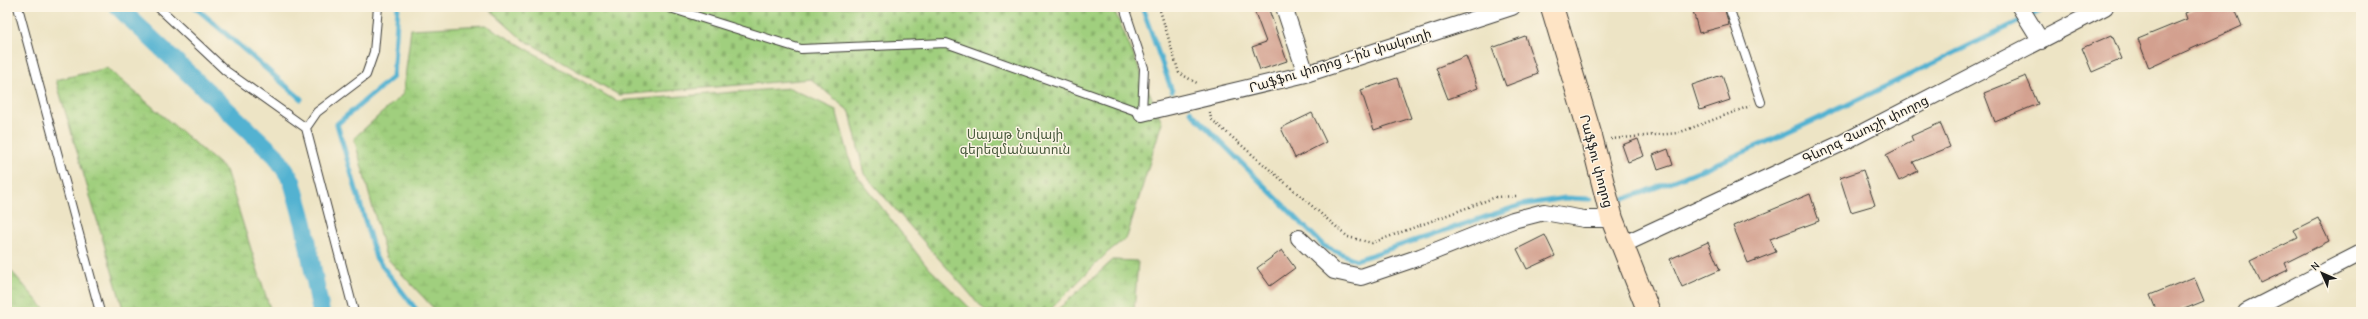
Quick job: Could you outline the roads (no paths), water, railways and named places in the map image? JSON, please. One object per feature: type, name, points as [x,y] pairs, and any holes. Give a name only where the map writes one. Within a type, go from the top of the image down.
[{"type":"main road","name":"Րաֆֆու փողոց","points":[[1552,7],[1592,140],[1612,219],[1649,312]]},
{"type":"street","points":[[1284,7],[1306,74]]},
{"type":"street","points":[[2020,7],[2040,41]]},
{"type":"street","name":"Գևորգ Չաուշի փողոց","points":[[1622,244],[1840,144],[2105,7]]},
{"type":"street","name":"Րաֆֆու փողոց 1-ին փակուղի","points":[[1142,113],[1306,74],[1508,8]]},
{"type":"street","points":[[1299,238],[1334,271],[1361,277],[1420,257],[1513,220],[1544,212],[1584,219],[1612,219]]},
{"type":"street","points":[[2246,312],[2361,253]]},
{"type":"lane","points":[[18,7],[100,312]]},
{"type":"lane","points":[[158,7],[226,71],[306,128],[354,312]]},
{"type":"lane","points":[[306,128],[317,112],[366,75],[374,52],[378,7]]},
{"type":"lane","points":[[667,7],[801,49],[946,42],[1142,113],[1144,68],[1124,7]]},
{"type":"lane","points":[[1728,7],[1761,102]]},
{"type":"waterway","points":[[118,7],[276,156],[292,181],[304,224],[321,312]]},
{"type":"waterway","points":[[195,7],[301,99]]},
{"type":"waterway","points":[[398,7],[393,77],[337,124],[376,258],[418,312]]},
{"type":"waterway","points":[[1142,7],[1172,91]]},
{"type":"waterway","points":[[2034,14],[2048,7]]},
{"type":"waterway","points":[[1624,199],[1675,180],[1777,138],[2024,19]]},
{"type":"waterway","points":[[1190,111],[1324,246],[1356,260],[1521,205],[1565,198],[1591,199]]},
{"type":"park label","name":"Սայաթ Նովայի գերեզմանատուն","points":[[1015,142]]}]
